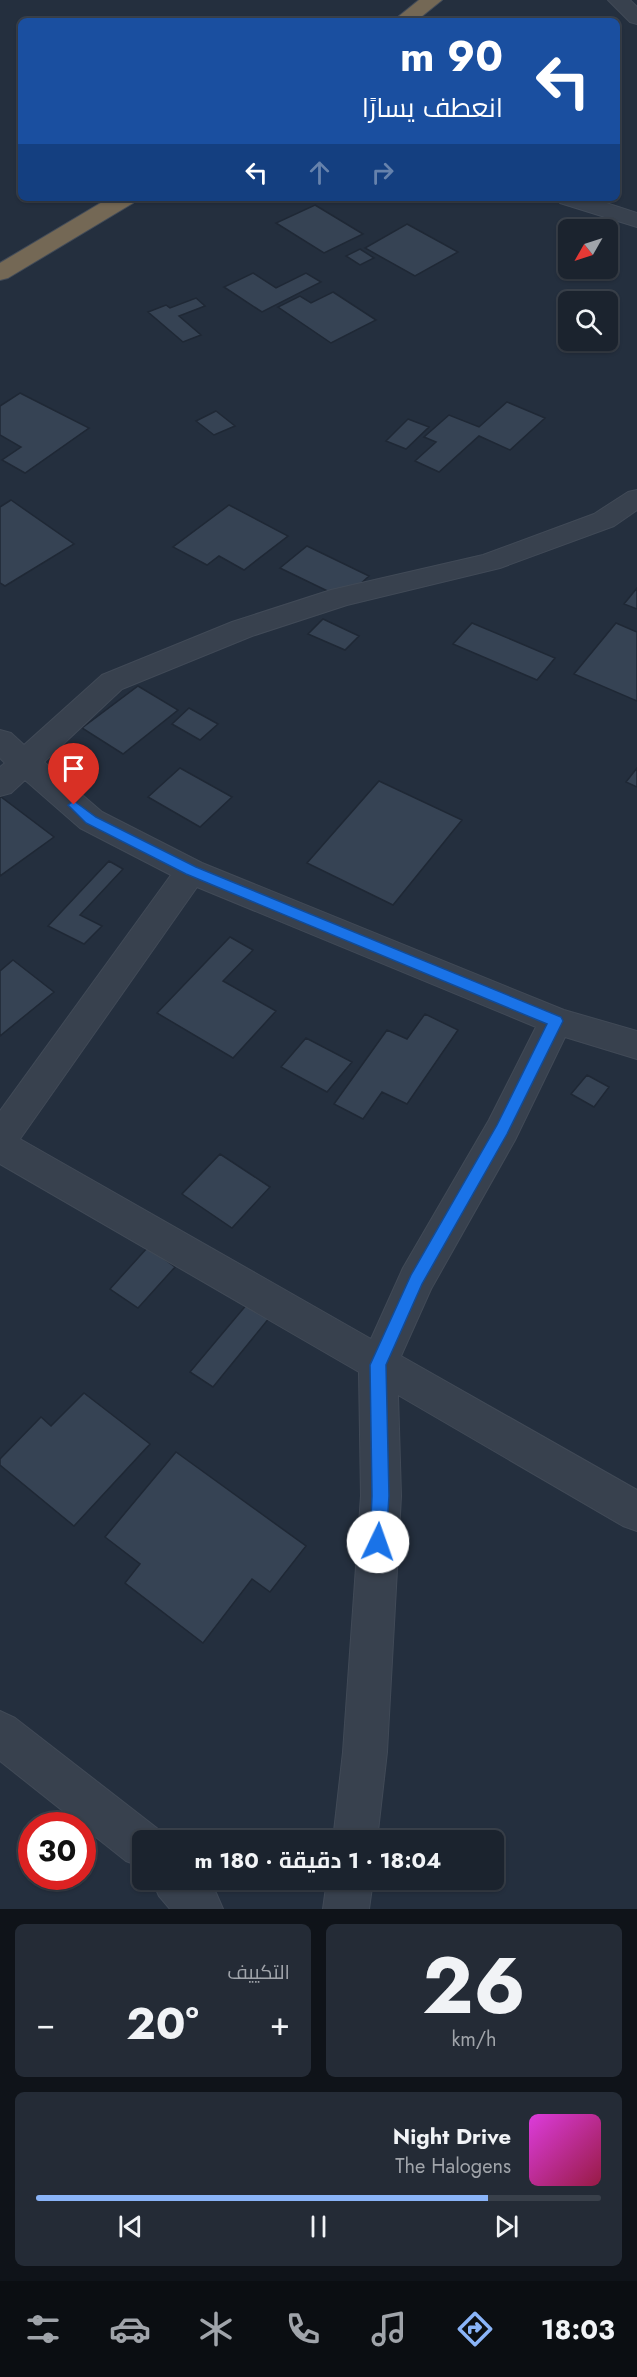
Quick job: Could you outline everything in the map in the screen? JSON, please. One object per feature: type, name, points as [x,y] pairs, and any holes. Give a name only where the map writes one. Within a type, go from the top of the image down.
[{"type":"highway","points":[[407,18],[432,0]]},
{"type":"highway","points":[[0,273],[120,201]]},
{"type":"street","points":[[618,0],[637,18]]},
{"type":"street","points":[[577,201],[637,220]]},
{"type":"street","points":[[0,785],[112,682],[242,628],[341,597],[490,562],[604,520],[637,498]]},
{"type":"street","points":[[0,741],[91,820],[191,871],[556,1021],[637,1045]]},
{"type":"street","points":[[0,1139],[191,871]]},
{"type":"street","points":[[356,1830],[365,1752],[381,1496],[378,1365],[416,1280],[502,1130],[556,1021]]},
{"type":"street","points":[[0,1146],[637,1512]]},
{"type":"street","points":[[0,1733],[132,1837]]},
{"type":"street","points":[[184,1890],[200,1909]]},
{"type":"street","points":[[346,1909],[349,1890]]},
{"type":"building","points":[[315,205],[363,234],[324,253],[276,223]]},
{"type":"building","points":[[407,224],[458,252],[415,276],[365,248]]},
{"type":"building","points":[[360,249],[374,258],[360,265],[346,256]]},
{"type":"building","points":[[253,273],[276,288],[306,273],[321,282],[262,312],[224,287]]},
{"type":"building","points":[[333,292],[376,320],[331,343],[278,307],[300,296],[311,303]]},
{"type":"building","points":[[196,298],[205,306],[179,316],[201,335],[183,342],[148,312],[166,305],[170,308]]},
{"type":"building","points":[[20,393],[89,428],[25,473],[2,460],[21,447],[0,435],[0,406]]},
{"type":"building","points":[[507,402],[545,418],[510,450],[479,436],[439,472],[415,461],[436,442],[424,437],[449,415],[479,427]]},
{"type":"building","points":[[216,411],[235,426],[214,435],[196,421]]},
{"type":"building","points":[[408,419],[429,427],[406,449],[386,441]]},
{"type":"building","points":[[11,500],[74,544],[5,586],[0,583],[0,507]]},
{"type":"building","points":[[229,505],[288,536],[244,570],[219,556],[207,565],[173,547]]},
{"type":"building","points":[[307,546],[369,576],[344,599],[280,568]]},
{"type":"building","points":[[637,588],[637,609],[624,604]]},
{"type":"building","points":[[323,619],[359,636],[345,650],[308,634]]},
{"type":"building","points":[[472,623],[555,658],[537,680],[453,644]]},
{"type":"building","points":[[616,623],[637,632],[637,701],[574,674]]},
{"type":"building","points":[[138,686],[178,710],[123,754],[82,728]]},
{"type":"building","points":[[189,708],[218,724],[200,740],[172,724]]},
{"type":"building","points":[[180,768],[232,797],[200,827],[148,797]]},
{"type":"building","points":[[637,768],[637,787],[626,782]]},
{"type":"building","points":[[379,781],[462,820],[393,905],[307,863]]},
{"type":"building","points":[[0,796],[54,837],[0,876]]},
{"type":"building","points":[[109,861],[123,869],[80,915],[102,926],[84,944],[48,926]]},
{"type":"building","points":[[230,937],[253,950],[223,981],[276,1011],[233,1058],[157,1013]]},
{"type":"building","points":[[13,960],[54,992],[0,1036],[0,971]]},
{"type":"building","points":[[425,1014],[458,1030],[407,1104],[382,1092],[363,1119],[334,1104],[387,1030],[407,1039]]},
{"type":"building","points":[[306,1038],[352,1062],[327,1092],[281,1067]]},
{"type":"building","points":[[587,1075],[609,1087],[594,1107],[571,1094]]},
{"type":"building","points":[[220,1154],[270,1187],[232,1228],[182,1194]]},
{"type":"building","points":[[148,1247],[175,1267],[138,1308],[110,1289]]},
{"type":"building","points":[[248,1303],[270,1317],[213,1387],[190,1372]]},
{"type":"building","points":[[84,1393],[150,1444],[74,1526],[0,1465],[0,1459],[41,1417],[51,1426]]},
{"type":"building","points":[[176,1452],[306,1546],[270,1592],[252,1579],[203,1643],[125,1583],[140,1564],[105,1537]]},
{"type":"route","points":[[74,805],[91,820],[191,871],[556,1021],[502,1130],[416,1280],[378,1365],[381,1496],[378,1542]]}]
